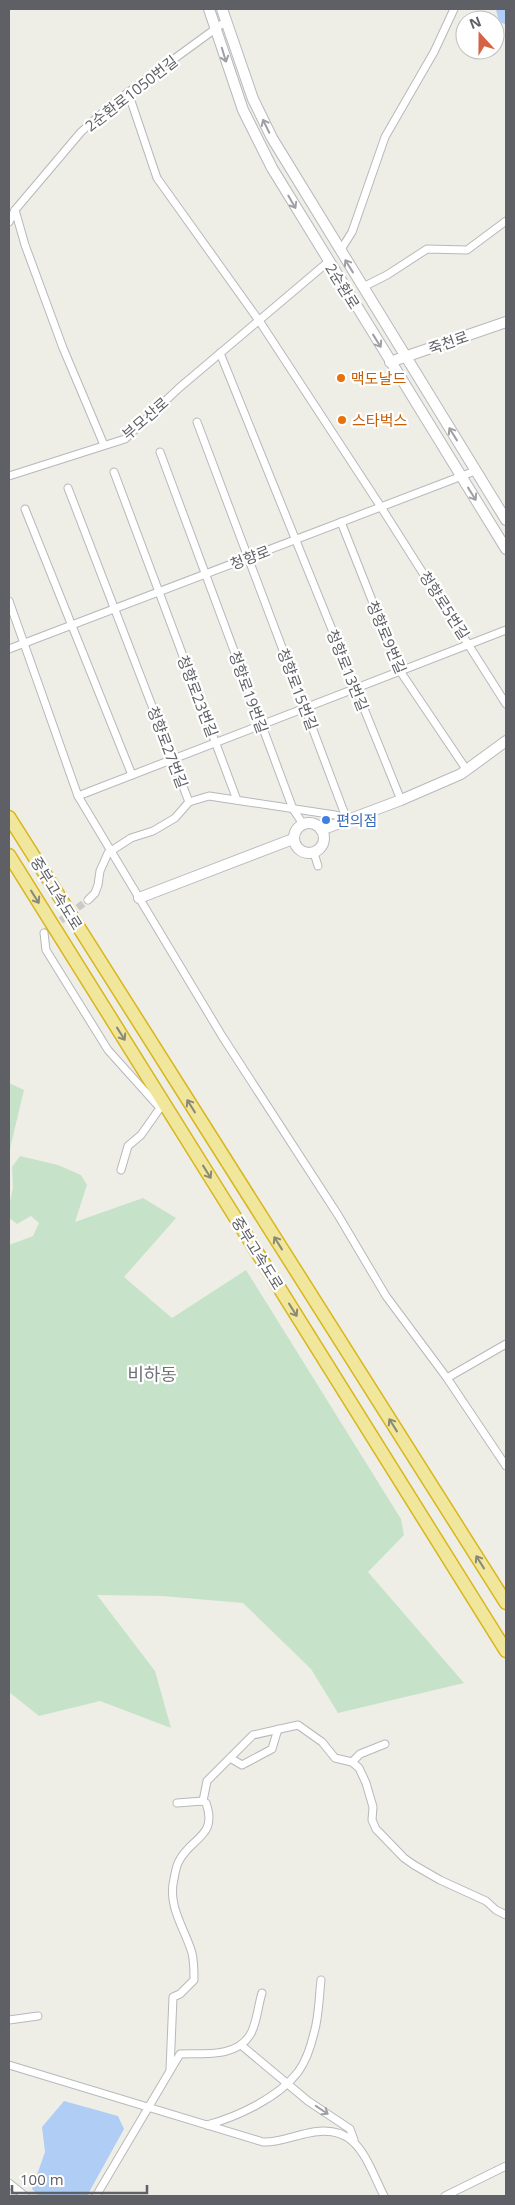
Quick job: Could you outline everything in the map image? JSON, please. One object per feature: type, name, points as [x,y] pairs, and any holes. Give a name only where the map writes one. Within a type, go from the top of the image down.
[{"type":"highway","name":"중부고속도로","points":[[9,817],[506,1603]]},
{"type":"highway","name":"중부고속도로","points":[[9,855],[506,1651]]},
{"type":"main road","name":"2순환로","points":[[209,9],[230,76],[257,140],[328,262],[506,549]]},
{"type":"main road","name":"2순환로","points":[[222,9],[253,99],[272,138],[506,520]]},
{"type":"main road","name":"죽천로","points":[[390,362],[506,322]]},
{"type":"main road","points":[[321,830],[401,800],[461,774],[506,741]]},
{"type":"main road","points":[[311,823],[321,830],[324,842],[322,847],[314,853],[299,851],[293,839],[294,832],[303,824],[311,823]]},
{"type":"main road","points":[[139,898],[293,839]]},
{"type":"street","name":"2순환로","points":[[340,251],[352,232],[385,137],[434,52],[454,9]]},
{"type":"street","name":"2순환로1050번길","points":[[9,222],[15,210],[81,132],[128,92],[226,21]]},
{"type":"street","points":[[128,92],[157,178],[260,322]]},
{"type":"street","points":[[15,210],[24,245],[63,348],[104,445]]},
{"type":"street","name":"2순환로","points":[[363,287],[387,275],[427,249],[467,250],[506,222]]},
{"type":"street","name":"부모산로","points":[[9,476],[124,439],[220,353],[260,322],[328,262]]},
{"type":"street","name":"청향로5번길","points":[[260,322],[470,644],[506,704]]},
{"type":"street","name":"청향로13번길","points":[[220,353],[401,800]]},
{"type":"street","name":"청향로15번길","points":[[197,422],[347,820]]},
{"type":"street","name":"청향로19번길","points":[[160,452],[293,809],[303,824]]},
{"type":"street","name":"청향로","points":[[9,649],[475,471]]},
{"type":"street","name":"청향로23번길","points":[[114,472],[237,800]]},
{"type":"street","name":"청향로27번길","points":[[68,488],[189,802],[174,818],[153,831],[131,838],[108,853],[100,871],[95,893],[88,900]]},
{"type":"street","points":[[25,509],[132,775]]},
{"type":"street","name":"청향로9번길","points":[[341,522],[400,672],[466,769]]},
{"type":"street","points":[[9,601],[78,796],[222,1036],[338,1214],[386,1296],[447,1378],[506,1466]]},
{"type":"street","points":[[78,796],[506,630]]},
{"type":"street","points":[[189,802],[209,796],[335,815],[347,820]]},
{"type":"street","points":[[314,853],[318,866]]},
{"type":"street","points":[[44,933],[46,950],[108,1050],[160,1108],[141,1135],[128,1146],[120,1170]]},
{"type":"street","points":[[447,1378],[506,1344]]},
{"type":"street","points":[[203,1801],[207,1781],[252,1735],[298,1725],[322,1742],[335,1758],[352,1762],[359,1768],[366,1783],[373,1807],[372,1820],[376,1829],[404,1858],[440,1880],[486,1901],[496,1910],[506,1915]]},
{"type":"street","points":[[230,1758],[242,1765],[272,1749],[278,1730]]},
{"type":"street","points":[[352,1762],[360,1754],[385,1744]]},
{"type":"street","points":[[178,1803],[203,1801]]},
{"type":"street","points":[[170,2070],[173,1997],[180,1994],[194,1980],[192,1954],[175,1908],[172,1894],[173,1882],[179,1861],[206,1833],[209,1811],[206,1803],[203,1801]]},
{"type":"street","points":[[206,2125],[228,2119],[245,2111],[288,2082],[302,2064],[315,2032],[321,1980]]},
{"type":"street","points":[[96,2196],[180,2054],[221,2053],[241,2045],[250,2035],[262,1993]]},
{"type":"street","points":[[9,2020],[38,2016]]},
{"type":"street","points":[[241,2045],[308,2100],[350,2129],[384,2196]]},
{"type":"street","points":[[9,2065],[206,2125],[270,2142],[309,2132],[336,2131],[354,2140]]},
{"type":"street","points":[[446,2196],[506,2166]]},
{"type":"street","points":[[9,2183],[25,2196]]},
{"type":"green space","points":[[9,1083],[24,1090],[9,1153]]},
{"type":"green space","points":[[20,1156],[58,1165],[81,1175],[87,1185],[75,1222],[143,1198],[176,1218],[124,1277],[172,1318],[246,1270],[401,1519],[404,1535],[368,1572],[464,1683],[338,1713],[311,1669],[243,1603],[162,1596],[97,1595],[155,1671],[171,1728],[100,1701],[39,1716],[9,1692],[9,1245],[33,1236],[39,1223],[31,1216],[17,1224],[9,1218],[9,1206],[13,1188],[12,1167]]},
{"type":"water","points":[[64,2101],[118,2116],[124,2129],[87,2196],[39,2196],[32,2189],[45,2152],[42,2127]]},
{"type":"waterway","points":[[504,9],[506,16]]},
{"type":"tunnel","points":[[44,933],[88,900]]},
{"type":"place","name":"맥도날드","points":[[341,378]]},
{"type":"place","name":"스타벅스","points":[[342,420]]},
{"type":"place","name":"편의점","points":[[326,820]]},
{"type":"district","name":"비하동","points":[[152,1374]]}]
